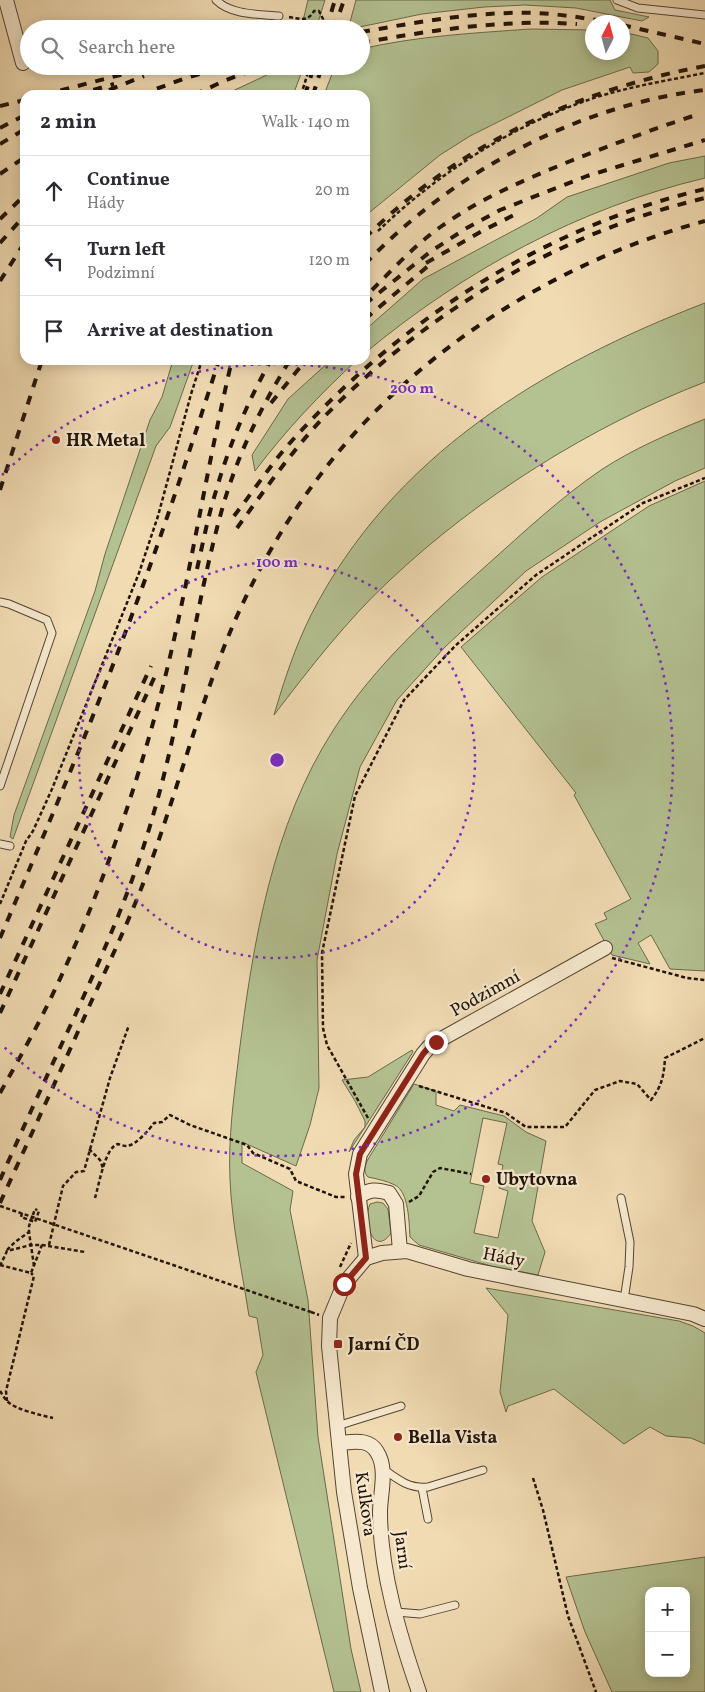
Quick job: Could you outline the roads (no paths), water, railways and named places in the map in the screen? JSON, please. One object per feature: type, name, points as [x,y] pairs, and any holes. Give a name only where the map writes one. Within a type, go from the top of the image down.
[{"type":"street","points":[[6,0],[20,49]]},
{"type":"street","name":"Podzimní","points":[[366,1258],[358,1197],[357,1164],[360,1154],[429,1047],[599,951]]},
{"type":"street","points":[[358,1197],[368,1190],[376,1189],[389,1193],[396,1204],[400,1251]]},
{"type":"street","name":"Hády","points":[[366,1258],[382,1253],[407,1251],[468,1269],[693,1314],[705,1319]]},
{"type":"street","name":"Kulkova","points":[[366,1258],[344,1284],[324,1316],[352,1540],[382,1692]]},
{"type":"street","name":"Jarní","points":[[339,1443],[361,1442],[372,1446],[379,1455],[382,1468],[380,1522],[385,1561],[396,1612],[419,1692]]},
{"type":"lane","points":[[216,0],[222,6],[234,10],[279,16]]},
{"type":"lane","points":[[618,0],[638,8],[705,15]]},
{"type":"lane","points":[[0,602],[47,620],[52,633],[0,786]]},
{"type":"lane","points":[[0,844],[10,846]]},
{"type":"lane","points":[[621,1198],[630,1242],[629,1267],[624,1300]]},
{"type":"lane","points":[[337,1426],[401,1406]]},
{"type":"lane","points":[[382,1468],[401,1482],[422,1488],[483,1470]]},
{"type":"lane","points":[[422,1488],[428,1519]]},
{"type":"lane","points":[[396,1612],[420,1614],[455,1605]]},
{"type":"railway","points":[[329,20],[335,0]]},
{"type":"railway","points":[[337,20],[344,0]]},
{"type":"railway","points":[[370,31],[448,18],[492,14],[536,13],[585,19]]},
{"type":"railway","points":[[370,42],[496,24],[577,24]]},
{"type":"railway","points":[[630,27],[705,44]]},
{"type":"railway","points":[[370,233],[401,205],[439,175],[480,149],[522,126],[566,106],[611,90],[657,76],[705,66]]},
{"type":"railway","points":[[62,90],[120,75]]},
{"type":"railway","points":[[153,90],[197,75]]},
{"type":"railway","points":[[205,90],[240,75]]},
{"type":"railway","points":[[307,90],[311,75]]},
{"type":"railway","points":[[315,90],[319,75]]},
{"type":"railway","points":[[109,90],[144,76]]},
{"type":"railway","points":[[93,90],[114,84]]},
{"type":"railway","points":[[370,259],[437,200],[478,172],[520,148],[565,127],[611,111],[658,98],[705,90]]},
{"type":"railway","points":[[0,106],[20,101]]},
{"type":"railway","points":[[372,290],[421,242],[454,218],[485,199],[568,162],[645,132],[693,116]]},
{"type":"railway","points":[[0,128],[20,118]]},
{"type":"railway","points":[[0,144],[20,132]]},
{"type":"railway","points":[[370,300],[430,252],[465,229],[500,210],[587,176],[705,140]]},
{"type":"railway","points":[[0,174],[20,160]]},
{"type":"railway","points":[[234,516],[289,444],[332,399],[426,319],[478,285],[531,254],[587,228],[645,206],[705,189]]},
{"type":"railway","points":[[237,528],[289,458],[323,418],[363,380],[406,344],[451,311],[499,281],[548,255],[599,232],[651,213],[705,198]]},
{"type":"railway","points":[[0,219],[20,200]]},
{"type":"railway","points":[[426,263],[514,215]]},
{"type":"railway","points":[[0,243],[20,221]]},
{"type":"railway","points":[[0,1203],[141,889],[205,699],[228,637],[270,551],[304,497],[364,423],[400,388],[478,326],[521,299],[611,253],[705,221]]},
{"type":"railway","points":[[0,281],[20,250]]},
{"type":"railway","points":[[370,315],[434,261]]},
{"type":"railway","points":[[0,490],[40,365]]},
{"type":"railway","points":[[0,938],[81,745],[127,628],[163,528],[217,365]]},
{"type":"railway","points":[[0,1093],[59,981],[92,904],[135,785],[169,662],[231,365]]},
{"type":"railway","points":[[197,569],[210,510],[221,474],[247,407],[268,365]]},
{"type":"railway","points":[[0,1180],[96,969],[137,865],[154,812],[174,734],[205,576],[225,499],[253,427],[287,365]]},
{"type":"railway","points":[[271,403],[302,365]]},
{"type":"railway","points":[[0,994],[151,666]]},
{"type":"railway","points":[[0,1013],[155,676]]},
{"type":"place","name":"HR Metal","points":[[56,440]]},
{"type":"place","name":"Ubytovna","points":[[486,1179]]},
{"type":"place","name":"Jarní ČD","points":[[338,1344]]},
{"type":"place","name":"Bella Vista","points":[[398,1437]]}]
